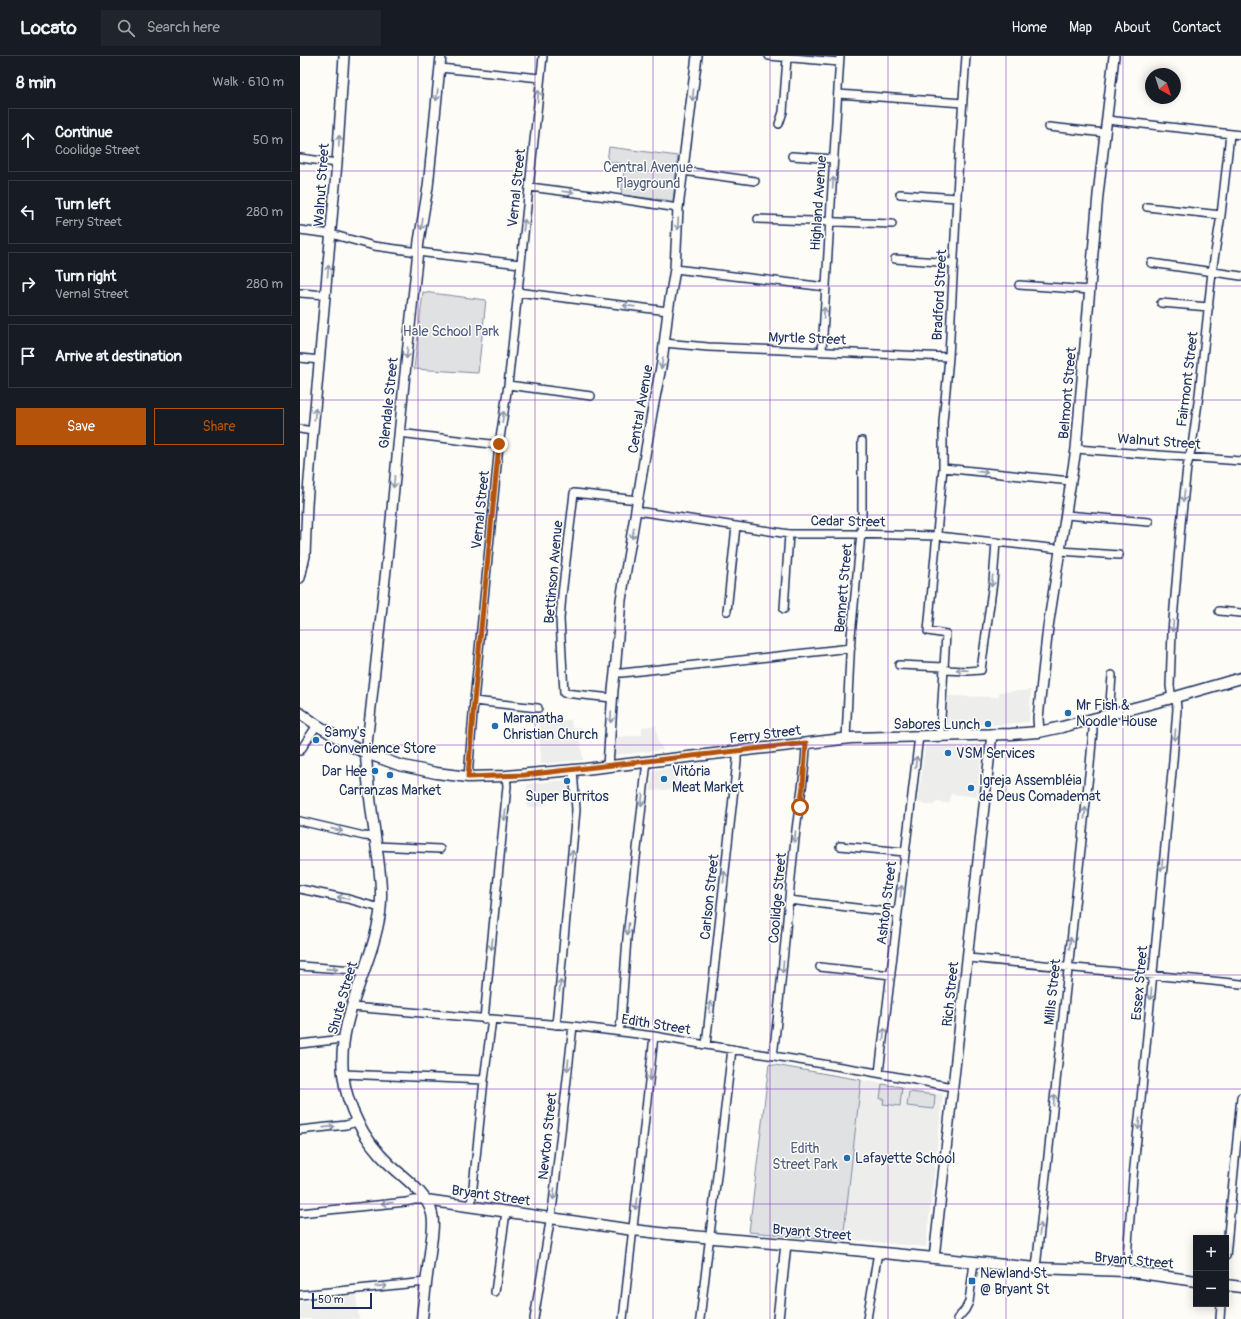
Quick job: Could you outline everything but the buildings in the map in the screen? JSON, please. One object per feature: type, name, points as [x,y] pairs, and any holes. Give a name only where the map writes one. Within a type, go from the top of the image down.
[{"type":"main road","name":"Ferry Street","points":[[300,713],[317,725],[366,753],[399,765],[436,773],[468,777],[506,776],[737,752],[846,738],[1039,732],[1111,714],[1241,678]]},
{"type":"main road","name":"Shute Street","points":[[366,753],[381,877],[380,908],[377,928],[343,1039],[343,1074],[346,1091],[357,1122],[367,1139],[378,1153],[426,1200],[432,1213],[431,1245],[423,1318]]},
{"type":"main road","name":"Bryant Street","points":[[426,1200],[633,1230],[1036,1268],[1126,1271],[1193,1281]]},
{"type":"main road","points":[[1229,1285],[1241,1287]]},
{"type":"street","name":"Walnut Street","points":[[300,578],[305,556],[304,504],[313,431],[326,295],[344,56]]},
{"type":"street","name":"Glendale Street","points":[[366,753],[418,252],[426,201],[441,56]]},
{"type":"street","name":"Vernal Street","points":[[468,777],[499,444],[508,385],[543,56]]},
{"type":"street","name":"Central Avenue","points":[[608,766],[612,698],[621,600],[662,362],[675,269],[678,208],[697,56]]},
{"type":"street","points":[[768,56],[787,58],[840,59]]},
{"type":"street","name":"Bradford Street","points":[[944,668],[946,634],[928,631],[938,536],[943,468],[943,422],[949,357],[966,56]]},
{"type":"street","name":"Belmont Street","points":[[1039,732],[1038,718],[1048,627],[1076,449],[1098,195],[1114,56]]},
{"type":"street","points":[[779,124],[783,112],[787,58]]},
{"type":"street","name":"Highland Avenue","points":[[822,352],[840,59]]},
{"type":"street","points":[[440,68],[540,78]]},
{"type":"street","points":[[838,94],[963,104]]},
{"type":"street","points":[[1107,120],[1241,136]]},
{"type":"street","points":[[1049,127],[1105,133]]},
{"type":"street","name":"Fairmont Street","points":[[1174,697],[1170,686],[1172,632],[1181,524],[1187,466],[1190,458],[1199,395],[1212,272],[1221,215],[1230,134]]},
{"type":"street","points":[[792,156],[834,159]]},
{"type":"street","points":[[300,158],[337,163]]},
{"type":"street","points":[[683,171],[755,181]]},
{"type":"street","points":[[530,187],[678,208]]},
{"type":"street","points":[[900,194],[957,198]]},
{"type":"street","points":[[1148,207],[1221,215]]},
{"type":"street","points":[[758,219],[892,224]]},
{"type":"street","points":[[300,230],[331,234],[374,246],[520,264]]},
{"type":"street","points":[[895,259],[954,263]]},
{"type":"street","points":[[1151,264],[1241,276]]},
{"type":"street","points":[[675,269],[826,287]]},
{"type":"street","points":[[1019,285],[1090,290]]},
{"type":"street","points":[[300,292],[326,295]]},
{"type":"street","points":[[517,292],[668,311]]},
{"type":"street","points":[[1161,303],[1209,307]]},
{"type":"street","name":"Myrtle Street","points":[[664,343],[708,347],[949,357]]},
{"type":"street","points":[[300,358],[320,360]]},
{"type":"street","points":[[508,385],[591,396]]},
{"type":"street","points":[[300,429],[313,431]]},
{"type":"street","points":[[399,433],[499,444]]},
{"type":"street","name":"Bennett Street","points":[[846,738],[851,648],[862,520],[862,441]]},
{"type":"street","name":"Walnut Street","points":[[1076,449],[1241,461]]},
{"type":"street","points":[[943,468],[1071,481]]},
{"type":"street","name":"Bettinson Avenue","points":[[612,698],[564,693],[560,619],[562,590],[574,493],[638,500]]},
{"type":"street","name":"Cedar Street","points":[[637,511],[789,534],[938,536],[1119,555]]},
{"type":"street","points":[[1066,515],[1149,522]]},
{"type":"street","points":[[727,611],[736,526]]},
{"type":"street","points":[[784,609],[789,534]]},
{"type":"street","points":[[899,665],[981,670],[993,582],[996,542]]},
{"type":"street","points":[[1219,611],[1241,613]]},
{"type":"street","points":[[615,673],[851,648]]},
{"type":"street","points":[[940,736],[944,668]]},
{"type":"street","points":[[1111,714],[1110,703],[1112,675]]},
{"type":"street","name":"Essex Street","points":[[1126,1271],[1133,1177],[1173,761],[1177,709],[1174,697]]},
{"type":"street","points":[[474,701],[538,708]]},
{"type":"street","name":"Mills Street","points":[[1036,1268],[1091,760],[1093,730],[1092,719]]},
{"type":"street","points":[[300,751],[317,725]]},
{"type":"street","name":"Rich Street","points":[[934,1258],[992,734]]},
{"type":"street","name":"Ashton Street","points":[[879,1073],[919,736]]},
{"type":"street","name":"Coolidge Street","points":[[773,1056],[797,822],[803,786],[806,743]]},
{"type":"street","name":"Carlson Street","points":[[706,1045],[737,752]]},
{"type":"street","points":[[619,1031],[628,930],[647,761]]},
{"type":"street","points":[[556,1024],[576,810],[573,770]]},
{"type":"street","points":[[471,1206],[484,1080],[508,786],[506,776]]},
{"type":"street","points":[[300,821],[364,836],[376,842],[440,850]]},
{"type":"street","points":[[840,846],[905,852]]},
{"type":"street","points":[[300,889],[348,899],[380,908]]},
{"type":"street","points":[[789,900],[898,913]]},
{"type":"street","points":[[968,958],[1068,968],[1152,974],[1241,984]]},
{"type":"street","points":[[300,966],[355,970],[363,973]]},
{"type":"street","points":[[820,967],[891,975]]},
{"type":"street","name":"Edith Street","points":[[352,1007],[556,1024],[619,1031],[879,1073],[954,1087]]},
{"type":"street","name":"Newton Street","points":[[534,1319],[551,1218],[573,1026]]},
{"type":"street","points":[[623,1319],[654,1036]]},
{"type":"street","points":[[300,1044],[343,1039]]},
{"type":"street","points":[[700,1319],[732,1049]]},
{"type":"street","points":[[343,1074],[484,1080]]},
{"type":"street","points":[[1228,1235],[1241,1097]]},
{"type":"street","points":[[300,1130],[346,1125],[357,1122]]},
{"type":"street","points":[[300,1213],[414,1200],[426,1200]]},
{"type":"street","points":[[495,1292],[506,1212]]},
{"type":"street","points":[[778,1319],[786,1244]]},
{"type":"street","points":[[867,1319],[878,1252]]},
{"type":"street","points":[[957,1319],[967,1308],[969,1302],[974,1262]]},
{"type":"street","points":[[300,1295],[426,1282]]},
{"type":"street","points":[[1220,1319],[1221,1307]]},
{"type":"shaded area","points":[[1032,690],[1029,722],[996,725],[946,725],[947,696],[998,697],[1000,692]]},
{"type":"shaded area","points":[[539,720],[571,720],[572,728],[582,727],[580,738],[583,760],[541,764]]},
{"type":"shaded area","points":[[656,725],[658,741],[663,750],[614,755],[616,737],[642,735],[642,727]]},
{"type":"shaded area","points":[[983,744],[977,797],[951,794],[949,803],[935,802],[934,805],[918,803],[925,745]]},
{"type":"shaded area","name":"Vitória Meat Market","points":[[678,767],[676,789],[650,791],[653,770]]},
{"type":"shaded area","points":[[566,780],[568,782],[569,796],[546,795],[547,805],[527,808],[527,784]]},
{"type":"shaded area","name":"Lafayette School","points":[[769,1064],[943,1094],[926,1247],[749,1232]]},
{"type":"shaded area","points":[[356,1295],[359,1319],[300,1319],[300,1302]]},
{"type":"green space","name":"Central Avenue Playground","points":[[609,147],[678,156],[673,201],[621,195],[625,164],[607,161]]},
{"type":"green space","name":"Hale School Park","points":[[423,292],[486,300],[478,373],[414,369]]},
{"type":"green space","name":"Edith Street Park","points":[[769,1064],[861,1080],[843,1240],[749,1232]]},
{"type":"green space","points":[[882,1084],[902,1087],[900,1106],[883,1104],[884,1099],[880,1099]]},
{"type":"green space","points":[[909,1092],[935,1095],[934,1109],[907,1106]]},
{"type":"place","name":"Mr Fish & Noodle House","points":[[1068,713]]},
{"type":"place","name":"Sabores Lunch","points":[[988,724]]},
{"type":"place","name":"Maranatha Christian Church","points":[[495,726]]},
{"type":"place","name":"Samy's Convenience Store","points":[[316,740]]},
{"type":"place","name":"VSM Services","points":[[948,753]]},
{"type":"place","name":"Dar Hee","points":[[375,771]]},
{"type":"place","name":"Carranzas Market","points":[[390,775]]},
{"type":"place","name":"Vitória Meat Market","points":[[664,779]]},
{"type":"place","name":"Super Burritos","points":[[567,781]]},
{"type":"place","name":"Igreja Assembléia de Deus Comademat","points":[[971,788]]},
{"type":"place","name":"Lafayette School","points":[[847,1158]]},
{"type":"place","name":"Newland St @ Bryant St","points":[[972,1281]]},
{"type":"route","points":[[499,444],[468,777],[524,775],[584,769],[666,758],[806,743],[800,807]]}]
